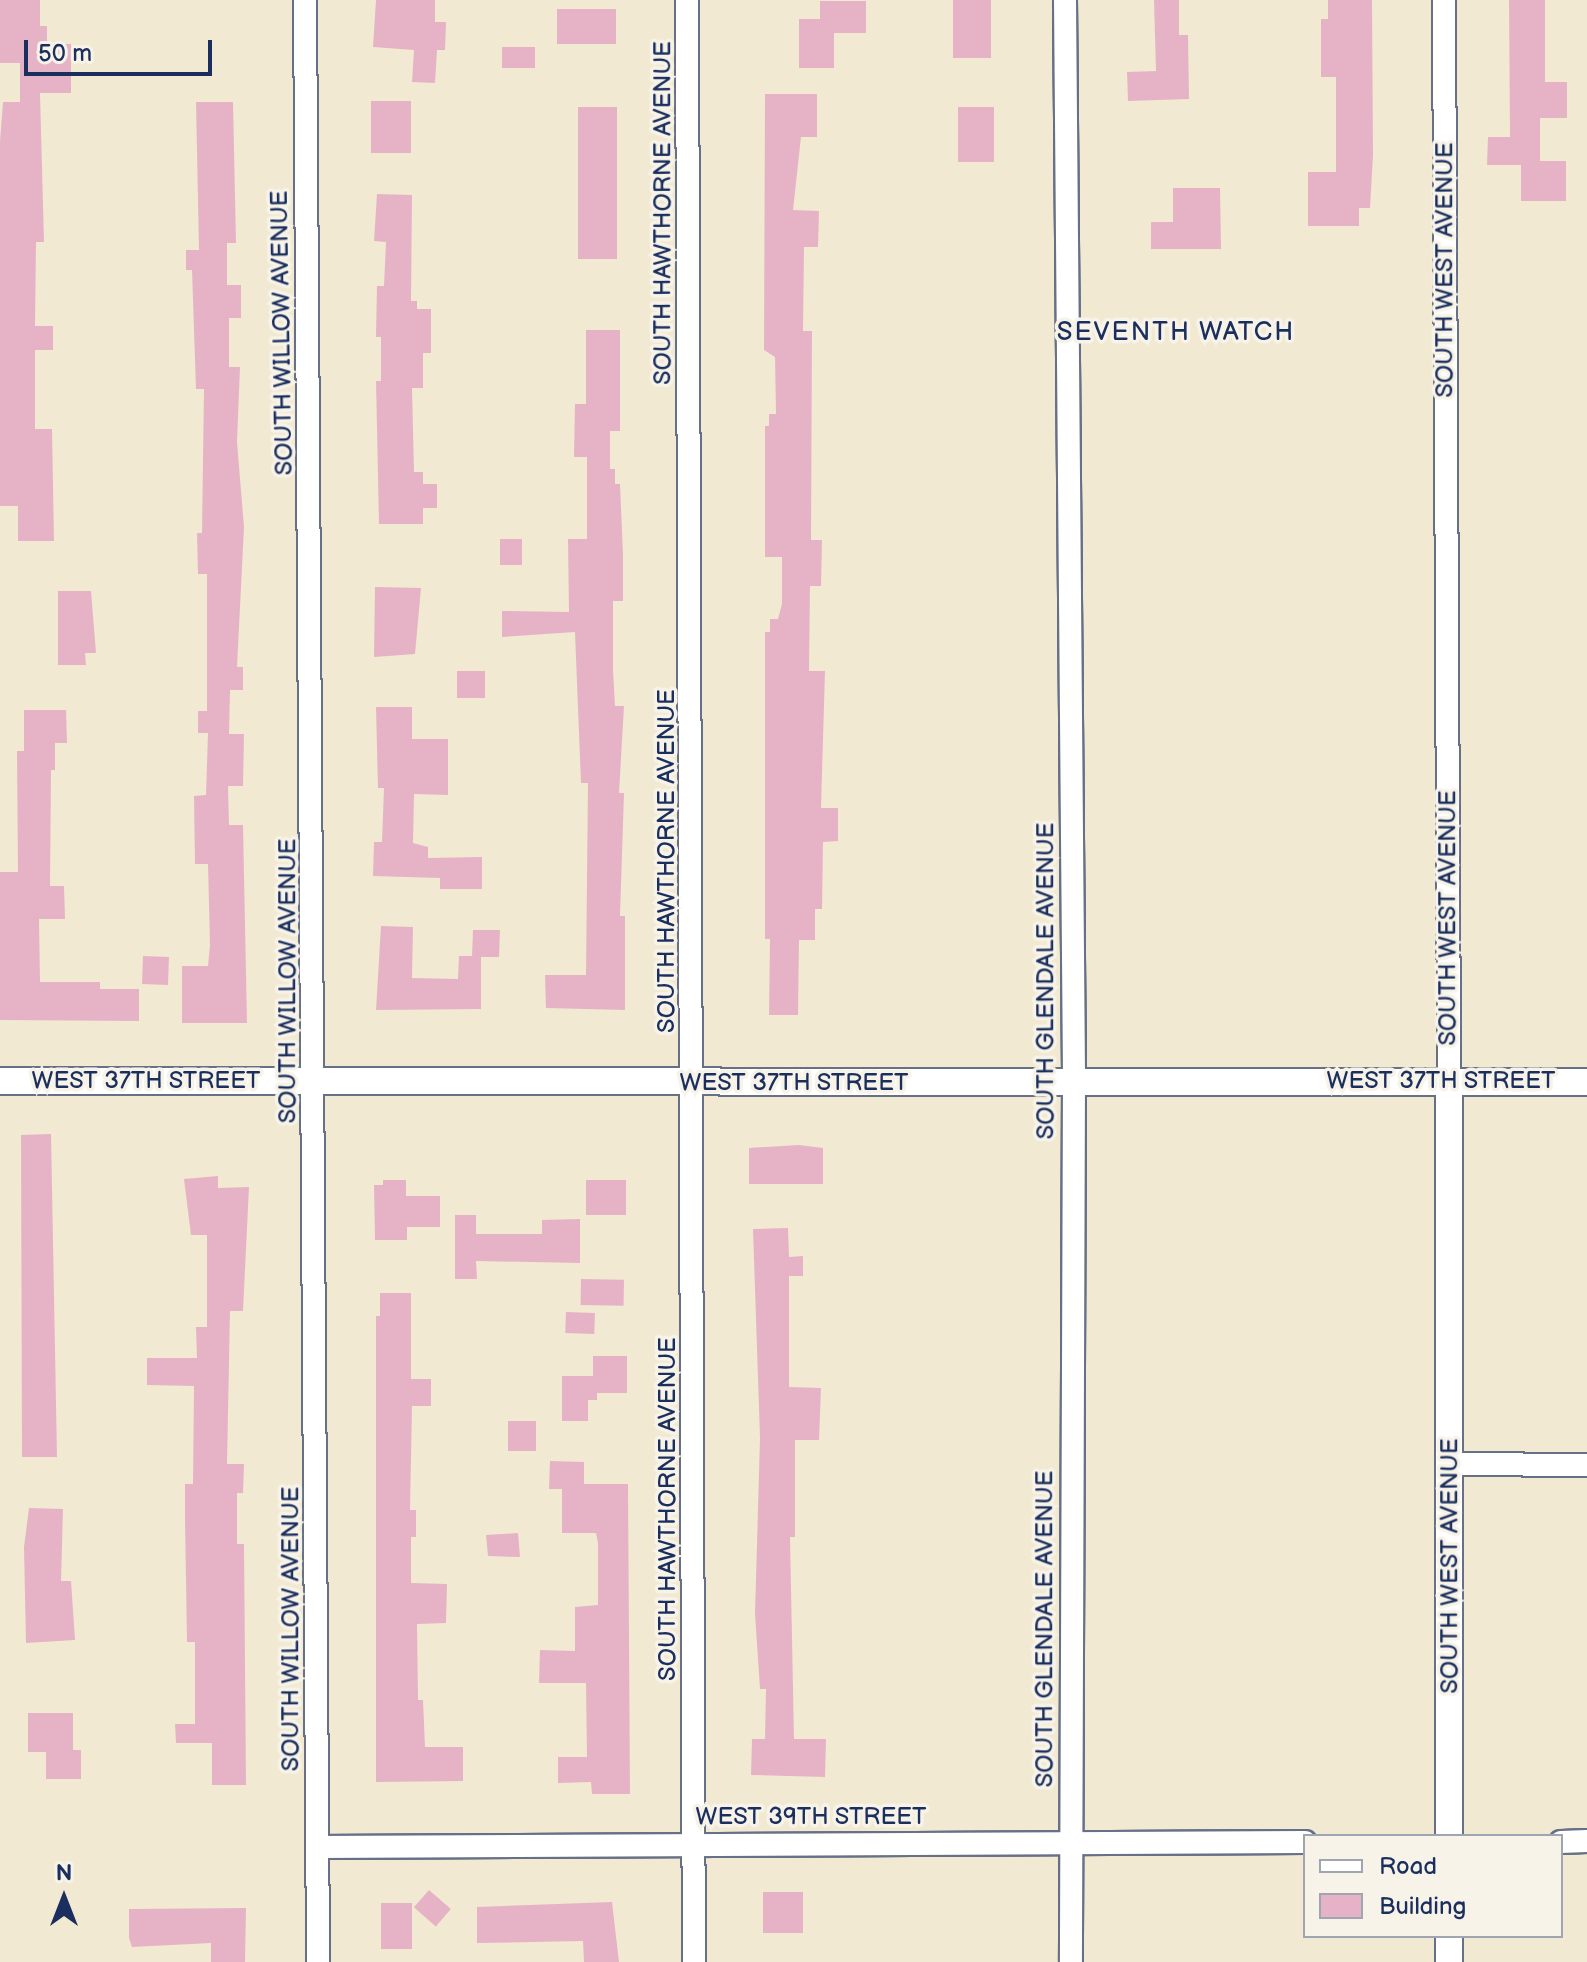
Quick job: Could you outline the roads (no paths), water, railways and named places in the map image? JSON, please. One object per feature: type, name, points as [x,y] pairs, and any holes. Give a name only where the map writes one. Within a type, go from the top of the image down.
[{"type":"street","name":"SOUTH WILLOW AVENUE","points":[[305,0],[315,1082],[318,1962]]},
{"type":"street","name":"SOUTH HAWTHORNE AVENUE","points":[[687,0],[695,1083],[694,1962]]},
{"type":"street","name":"SOUTH GLENDALE AVENUE","points":[[1065,0],[1074,1081],[1071,1962]]},
{"type":"street","name":"SOUTH WEST AVENUE","points":[[1444,0],[1449,1834]]},
{"type":"street","name":"WEST 37TH STREET","points":[[0,1081],[1587,1082]]},
{"type":"street","points":[[1450,1464],[1587,1465]]},
{"type":"street","points":[[1563,1842],[1587,1841]]},
{"type":"street","name":"WEST 39TH STREET","points":[[317,1847],[1303,1842]]},
{"type":"street","points":[[1449,1938],[1449,1962]]},
{"type":"district","name":"SEVENTH WATCH","points":[[1176,333]]}]
